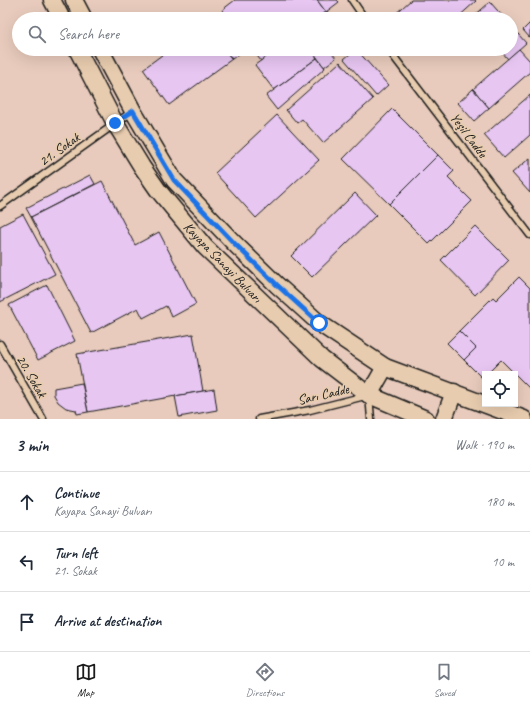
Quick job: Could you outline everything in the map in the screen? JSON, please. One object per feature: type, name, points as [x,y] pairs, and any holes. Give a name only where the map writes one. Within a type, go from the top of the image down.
[{"type":"main road","points":[[52,0],[58,12]]},
{"type":"main road","points":[[74,0],[80,12]]},
{"type":"main road","name":"Kayapa Sanayi Bulvarı","points":[[81,56],[115,123],[158,190],[205,247],[322,359],[369,395],[426,419]]},
{"type":"main road","name":"Kayapa Sanayi Bulvarı","points":[[104,56],[133,111],[174,180],[235,244],[319,323],[385,367],[524,419]]},
{"type":"main road","points":[[369,395],[385,367]]},
{"type":"main road","points":[[444,419],[454,392]]},
{"type":"lane","points":[[352,0],[360,12]]},
{"type":"lane","name":"Yeşil Cadde","points":[[393,56],[530,235]]},
{"type":"lane","name":"21. Sokak","points":[[0,206],[133,111]]},
{"type":"lane","name":"20. Sokak","points":[[0,344],[43,419]]},
{"type":"lane","points":[[369,395],[370,419]]},
{"type":"lane","name":"Sarı Cadde","points":[[259,419],[310,410],[369,395]]},
{"type":"building","points":[[235,0],[317,0],[326,12],[224,12],[222,10]]},
{"type":"building","points":[[317,0],[337,0],[339,2],[326,12]]},
{"type":"building","points":[[411,0],[476,1],[464,12],[398,12]]},
{"type":"building","points":[[490,2],[499,12],[479,12]]},
{"type":"building","points":[[530,23],[530,38],[523,30]]},
{"type":"building","points":[[518,34],[526,43],[518,50]]},
{"type":"building","points":[[519,49],[530,61],[530,72],[489,108],[473,89],[511,56],[518,56]]},
{"type":"building","points":[[161,56],[230,56],[232,59],[169,105],[143,69]]},
{"type":"building","points":[[257,56],[268,56],[261,61]]},
{"type":"building","points":[[267,56],[316,56],[317,58],[274,90],[255,65]]},
{"type":"building","points":[[316,56],[334,56],[336,58],[324,67]]},
{"type":"building","points":[[348,56],[362,56],[388,85],[376,96],[344,59]]},
{"type":"building","points":[[317,58],[325,68],[277,110],[266,96]]},
{"type":"building","points":[[340,62],[373,99],[323,143],[302,119],[297,123],[286,110]]},
{"type":"building","points":[[473,89],[489,108],[474,121],[458,103]]},
{"type":"building","points":[[530,95],[530,135],[504,158],[484,135]]},
{"type":"building","points":[[392,109],[438,155],[389,204],[343,159]]},
{"type":"building","points":[[277,115],[319,160],[256,218],[215,173]]},
{"type":"building","points":[[438,155],[454,171],[448,177],[472,201],[429,244],[389,204]]},
{"type":"building","points":[[530,158],[530,193],[512,173]]},
{"type":"building","points":[[90,175],[95,184],[31,217],[26,208]]},
{"type":"building","points":[[102,181],[135,245],[159,232],[196,304],[172,317],[166,306],[143,318],[138,308],[91,333],[31,217]]},
{"type":"building","points":[[355,193],[376,215],[312,277],[291,256]]},
{"type":"building","points":[[23,214],[55,274],[0,302],[0,226]]},
{"type":"building","points":[[475,226],[509,260],[475,295],[441,260]]},
{"type":"building","points":[[519,277],[530,288],[530,389],[518,377],[518,371],[512,371],[501,360],[490,371],[482,371],[482,378],[464,360],[476,348],[459,331],[493,297],[496,300]]},
{"type":"building","points":[[47,285],[75,341],[38,360],[9,305]]},
{"type":"building","points":[[459,331],[476,348],[464,360],[447,343]]},
{"type":"building","points":[[193,334],[203,391],[88,412],[77,354]]},
{"type":"building","points":[[82,383],[88,412],[77,414],[76,410],[66,408],[58,402],[54,395],[54,388]]},
{"type":"building","points":[[214,389],[217,410],[179,417],[175,396]]},
{"type":"route","points":[[115,123],[133,111],[174,180],[235,244],[319,323]]}]
